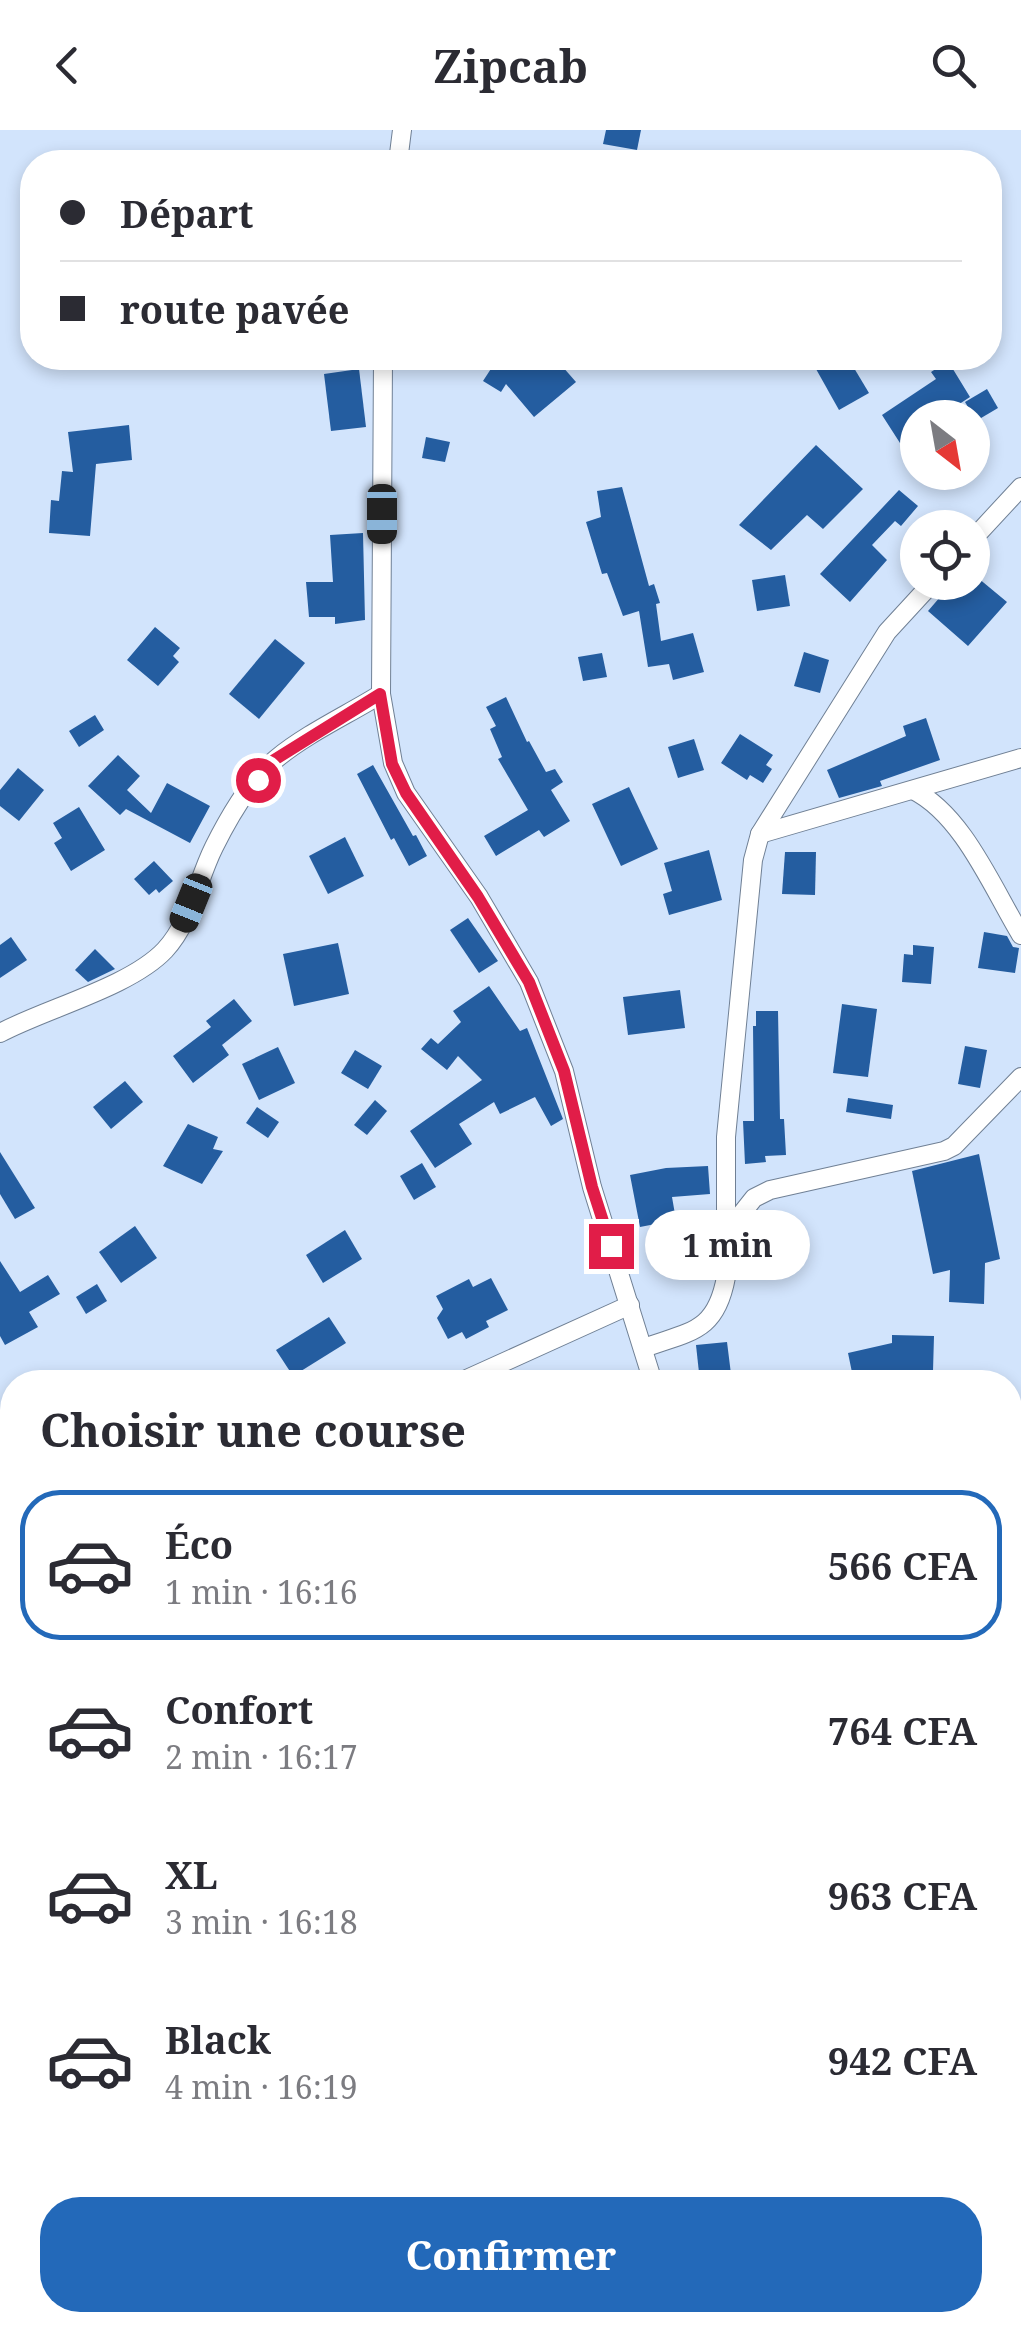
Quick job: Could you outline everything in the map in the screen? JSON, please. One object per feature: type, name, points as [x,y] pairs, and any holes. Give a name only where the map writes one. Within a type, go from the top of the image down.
[{"type":"street","points":[[383,370],[380,694],[392,764],[406,793],[478,897],[529,982],[564,1071],[592,1187],[650,1370]]},
{"type":"street","points":[[990,521],[1021,487]]},
{"type":"street","points":[[644,1348],[698,1328],[717,1311],[726,1277],[726,1137],[754,860],[760,834],[887,632],[916,600]]},
{"type":"street","points":[[0,1032],[101,990],[162,953],[180,931],[213,848],[240,801],[274,760],[380,694]]},
{"type":"street","points":[[760,834],[1021,758]]},
{"type":"street","points":[[913,790],[950,816],[1021,935]]},
{"type":"street","points":[[726,1232],[754,1198],[770,1190],[954,1146],[1021,1076]]},
{"type":"street","points":[[486,1370],[630,1305]]},
{"type":"building","points":[[606,130],[641,130],[637,150],[603,144]]},
{"type":"building","points":[[359,370],[366,427],[331,431],[324,374]]},
{"type":"building","points":[[490,370],[566,370],[576,382],[534,417],[506,384],[501,392],[483,381]]},
{"type":"building","points":[[817,370],[855,370],[869,393],[839,410]]},
{"type":"building","points":[[934,370],[954,370],[970,397],[904,400],[936,379],[931,372]]},
{"type":"building","points":[[987,389],[998,408],[990,413],[990,400],[968,400]]},
{"type":"building","points":[[900,403],[900,443],[882,415]]},
{"type":"building","points":[[129,425],[132,460],[96,464],[90,536],[49,533],[51,500],[59,501],[62,471],[73,472],[68,432]]},
{"type":"building","points":[[426,437],[450,442],[445,462],[422,458]]},
{"type":"building","points":[[816,445],[863,489],[823,529],[807,515],[771,550],[739,525]]},
{"type":"building","points":[[622,487],[649,586],[654,584],[660,603],[656,604],[661,641],[693,633],[704,672],[673,680],[669,664],[648,667],[639,611],[623,616],[607,573],[602,574],[586,522],[601,517],[597,491]]},
{"type":"building","points":[[899,490],[918,506],[915,510],[900,510],[900,525],[895,521],[872,545],[887,560],[850,602],[820,574]]},
{"type":"building","points":[[363,533],[365,620],[335,624],[335,617],[309,617],[306,582],[333,582],[330,535]]},
{"type":"building","points":[[785,575],[790,606],[757,611],[752,580]]},
{"type":"building","points":[[990,588],[1007,602],[968,646],[928,611],[937,600],[990,600]]},
{"type":"building","points":[[155,627],[180,648],[173,656],[179,662],[158,686],[127,660]]},
{"type":"building","points":[[275,639],[305,663],[259,719],[229,694]]},
{"type":"building","points":[[804,652],[829,660],[820,693],[794,686]]},
{"type":"building","points":[[602,653],[607,677],[583,681],[578,657]]},
{"type":"building","points":[[506,697],[546,772],[555,769],[563,782],[551,790],[570,821],[544,837],[539,830],[496,856],[484,836],[528,810],[498,759],[502,757],[490,729],[496,726],[486,707]]},
{"type":"building","points":[[95,715],[104,730],[79,747],[69,731]]},
{"type":"building","points":[[926,718],[940,760],[880,781],[882,786],[839,798],[827,770],[906,736],[903,726]]},
{"type":"building","points":[[740,734],[773,755],[766,765],[772,769],[763,783],[750,775],[747,780],[721,763]]},
{"type":"building","points":[[694,739],[704,770],[678,778],[668,747]]},
{"type":"building","points":[[118,755],[140,776],[127,790],[151,813],[167,783],[210,806],[190,843],[126,809],[120,815],[88,786]]},
{"type":"building","points":[[373,765],[427,856],[409,866],[357,774]]},
{"type":"building","points":[[18,768],[44,790],[19,821],[0,806],[0,790]]},
{"type":"building","points":[[629,787],[658,849],[621,866],[592,804]]},
{"type":"building","points":[[79,807],[105,850],[71,871],[54,843],[62,838],[53,823]]},
{"type":"building","points":[[345,837],[364,876],[328,894],[309,856]]},
{"type":"building","points":[[709,850],[722,900],[669,915],[663,894],[672,891],[664,863]]},
{"type":"building","points":[[785,852],[816,852],[815,895],[782,894]]},
{"type":"building","points":[[154,861],[173,881],[159,893],[156,889],[149,895],[134,879]]},
{"type":"building","points":[[468,918],[498,961],[479,973],[450,930]]},
{"type":"building","points":[[984,932],[1007,936],[1013,947],[1019,948],[1015,973],[978,968]]},
{"type":"building","points":[[11,937],[27,960],[0,978],[0,945]]},
{"type":"building","points":[[338,943],[349,994],[294,1006],[283,954]]},
{"type":"building","points":[[913,945],[934,947],[931,984],[902,982],[904,954],[913,955]]},
{"type":"building","points":[[95,949],[115,969],[88,982],[75,970]]},
{"type":"building","points":[[489,986],[520,1031],[527,1028],[563,1119],[551,1126],[535,1097],[500,1114],[494,1102],[459,1124],[472,1144],[435,1168],[410,1131],[482,1080],[458,1056],[447,1070],[421,1049],[431,1038],[438,1044],[461,1022],[453,1011]]},
{"type":"building","points":[[680,990],[685,1028],[628,1035],[623,997]]},
{"type":"building","points":[[234,999],[252,1021],[222,1045],[229,1055],[193,1083],[173,1056],[211,1027],[206,1021]]},
{"type":"building","points":[[842,1004],[877,1009],[868,1077],[833,1073]]},
{"type":"building","points":[[756,1011],[778,1011],[780,1119],[784,1119],[786,1155],[765,1156],[766,1162],[745,1164],[743,1121],[754,1121]]},
{"type":"building","points":[[965,1046],[987,1050],[980,1088],[958,1084]]},
{"type":"building","points":[[278,1047],[295,1083],[259,1100],[242,1064]]},
{"type":"building","points":[[355,1050],[382,1066],[368,1089],[341,1073]]},
{"type":"building","points":[[125,1081],[143,1102],[111,1129],[93,1107]]},
{"type":"building","points":[[848,1098],[893,1105],[891,1119],[846,1112]]},
{"type":"building","points":[[375,1100],[387,1111],[367,1135],[354,1125]]},
{"type":"building","points":[[257,1107],[279,1122],[268,1138],[246,1123]]},
{"type":"building","points":[[188,1124],[218,1137],[213,1149],[223,1151],[202,1184],[163,1166]]},
{"type":"building","points":[[0,1152],[35,1208],[15,1219],[0,1194]]},
{"type":"building","points":[[979,1154],[1000,1259],[985,1263],[984,1304],[949,1302],[950,1270],[933,1274],[912,1171]]},
{"type":"building","points":[[422,1163],[436,1187],[414,1200],[400,1176]]},
{"type":"building","points":[[708,1166],[710,1194],[672,1197],[676,1220],[640,1227],[630,1175]]},
{"type":"building","points":[[135,1226],[157,1258],[121,1283],[99,1252]]},
{"type":"building","points":[[345,1230],[362,1259],[323,1283],[306,1255]]},
{"type":"building","points":[[0,1261],[20,1292],[48,1275],[60,1294],[29,1312],[38,1327],[5,1345],[0,1336]]},
{"type":"building","points":[[491,1278],[508,1310],[486,1321],[489,1327],[466,1339],[462,1332],[448,1339],[437,1318],[443,1309],[436,1296],[469,1279],[473,1287]]},
{"type":"building","points":[[97,1284],[107,1301],[86,1314],[76,1297]]},
{"type":"building","points":[[329,1317],[346,1343],[303,1370],[289,1370],[276,1350]]},
{"type":"building","points":[[892,1335],[934,1336],[933,1370],[852,1370],[848,1353],[892,1343]]},
{"type":"building","points":[[727,1342],[730,1370],[699,1370],[696,1345]]},
{"type":"route","points":[[258,780],[274,760],[380,694],[392,764],[406,793],[438,835],[529,982],[564,1071],[592,1187],[611,1246]]}]
